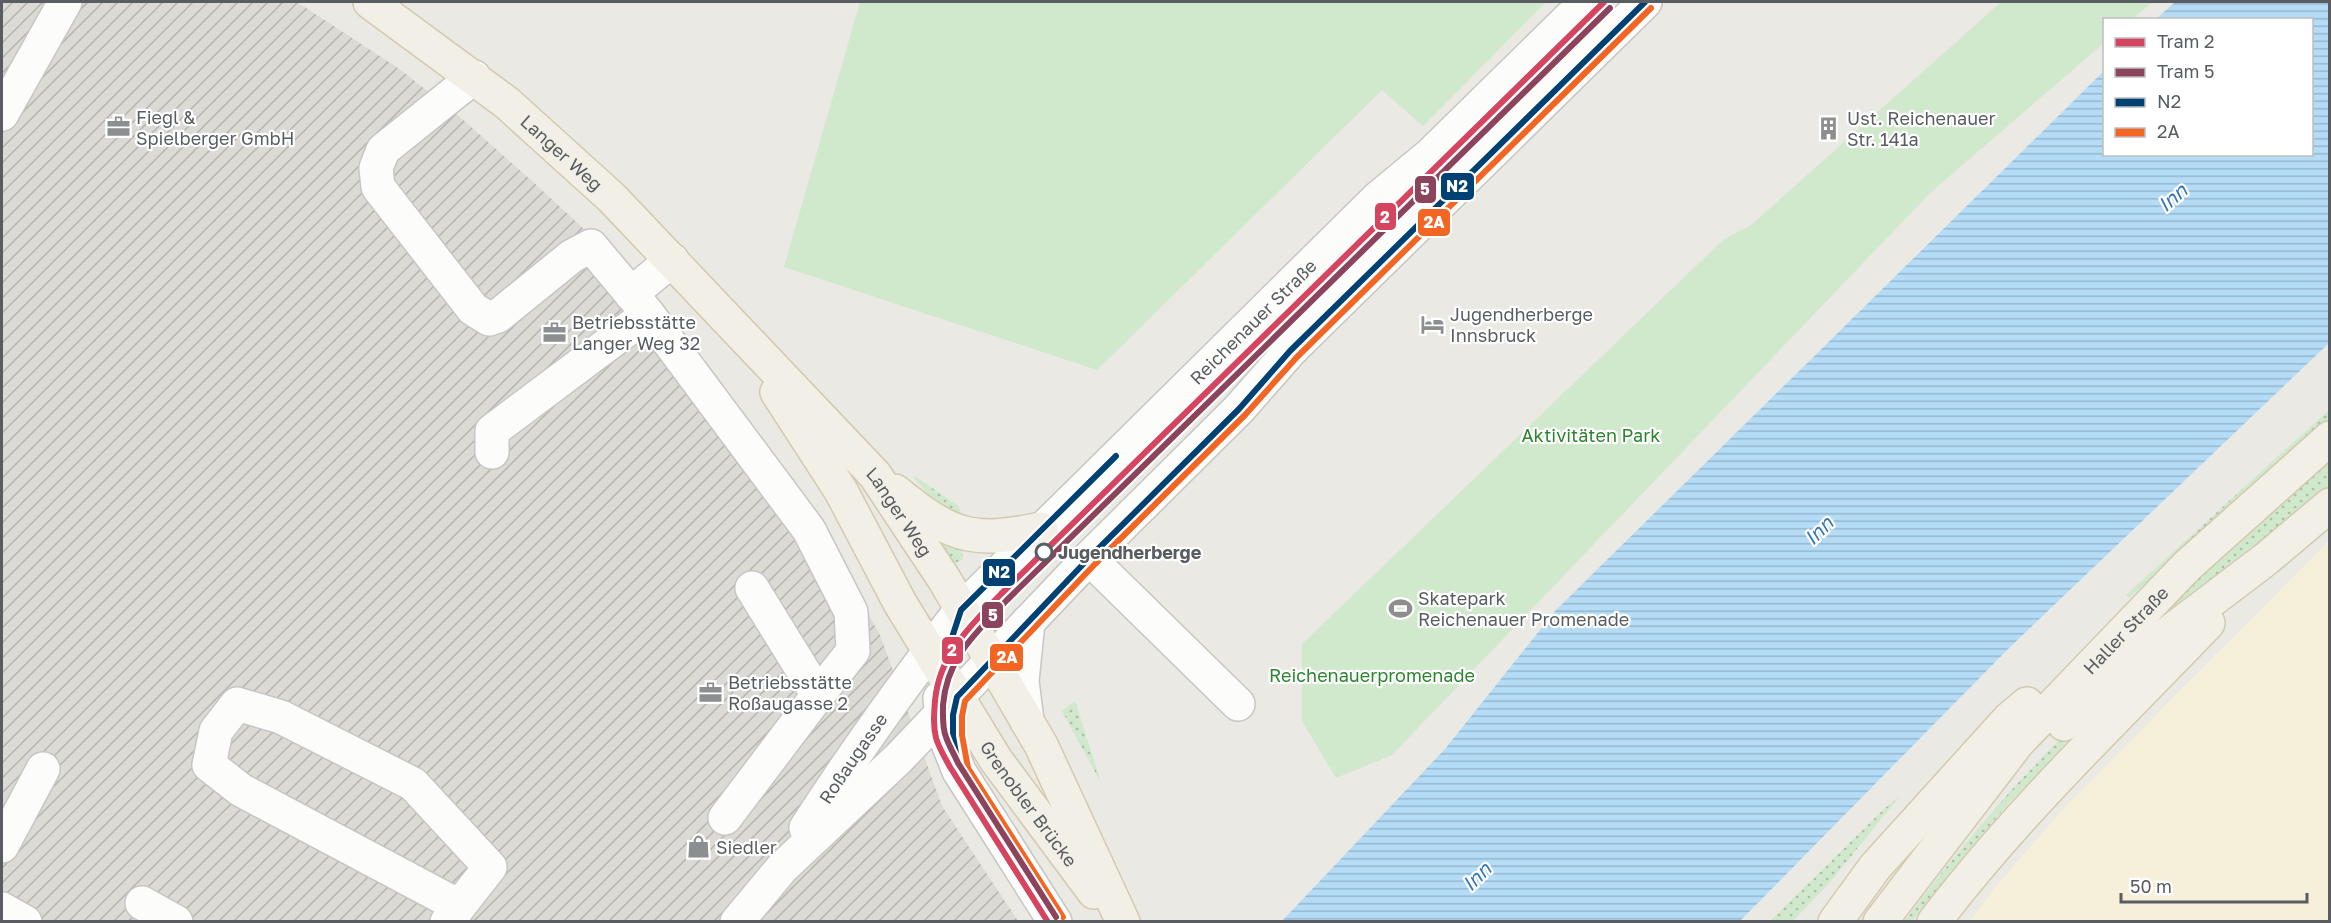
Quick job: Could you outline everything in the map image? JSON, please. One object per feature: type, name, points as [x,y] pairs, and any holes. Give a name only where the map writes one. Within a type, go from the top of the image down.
[{"type":"main road","name":"Langer Weg","points":[[370,2],[507,103],[612,198],[875,475],[962,610],[991,660]]},
{"type":"main road","name":"Langer Weg","points":[[735,327],[841,491],[942,683]]},
{"type":"main road","name":"Haller Straße","points":[[1880,921],[2018,742],[2187,566],[2330,438]]},
{"type":"main road","points":[[875,475],[922,513],[945,527],[969,536],[998,537],[1041,529]]},
{"type":"main road","name":"Haller Straße","points":[[1941,844],[2108,684],[2154,644],[2266,560],[2330,505]]},
{"type":"main road","name":"Haller Straße","points":[[1934,921],[2033,803],[2266,560]]},
{"type":"main road","points":[[1836,921],[1875,867],[2009,719],[2112,626],[2187,566]]},
{"type":"main road","name":"Grenobler Brücke","points":[[991,660],[1041,744],[1123,921]]},
{"type":"main road","name":"Grenobler Brücke","points":[[942,683],[996,760],[1116,921]]},
{"type":"street","points":[[2,114],[64,2]]},
{"type":"street","name":"Reichenauer Straße","points":[[942,683],[962,610],[1041,529],[1378,198],[1430,155],[1586,2]]},
{"type":"street","points":[[1055,921],[959,771],[952,715],[942,683],[991,660],[1089,558],[1239,409],[1290,351],[1642,3]]},
{"type":"street","points":[[474,77],[383,150],[376,168],[378,187],[473,309],[489,319],[498,316],[573,256],[591,246],[640,304],[808,530],[851,612],[853,651],[725,818]]},
{"type":"street","points":[[492,452],[492,431],[640,304],[672,261]]},
{"type":"street","points":[[1089,558],[1238,704]]},
{"type":"street","points":[[752,588],[818,695]]},
{"type":"street","points":[[1027,721],[1022,681],[1028,622]]},
{"type":"street","name":"Roßaugasse","points":[[782,868],[832,788],[942,683]]},
{"type":"street","name":"Roßaugasse","points":[[737,921],[782,868],[899,758],[942,683]]},
{"type":"street","points":[[237,704],[281,717],[413,784],[490,867],[453,914],[241,790],[209,765],[216,731],[237,704]]},
{"type":"street","points":[[2,846],[43,769]]},
{"type":"street","points":[[142,903],[176,921]]},
{"type":"street","points":[[2,909],[25,921]]},
{"type":"shaded area","points":[[2,2],[297,2],[401,70],[460,117],[532,181],[582,227],[617,265],[803,500],[880,635],[942,806],[1018,921],[2,922]]},
{"type":"shaded area","points":[[2329,541],[2329,921],[1970,921],[1996,886],[2065,807]]},
{"type":"green space","points":[[860,2],[1546,2],[1423,126],[1382,90],[1097,370],[784,267]]},
{"type":"green space","name":"Reichenauerpromenade","points":[[2001,2],[2153,2],[2133,18],[2103,18],[2103,44],[1930,193],[1392,755],[1336,778],[1302,721],[1302,644],[1723,240],[1751,225]]},
{"type":"green space","points":[[2329,410],[2329,418],[2129,598],[2126,595]]},
{"type":"green space","points":[[2329,453],[2329,488],[2026,744],[2122,646]]},
{"type":"green space","points":[[916,477],[958,506],[962,515],[936,503],[914,478]]},
{"type":"green space","points":[[936,539],[961,545],[963,559],[952,565]]},
{"type":"green space","points":[[1075,701],[1101,783],[1062,711]]},
{"type":"green space","points":[[2083,717],[2058,752],[2008,804],[1912,921],[1904,922],[1989,816]]},
{"type":"green space","points":[[1899,797],[1831,881],[1793,921],[1770,921],[1884,809]]},
{"type":"water","name":"Inn","points":[[2175,2],[2329,2],[2329,343],[2009,648],[1740,921],[1282,921],[1445,749],[1556,610],[2103,72],[2103,156],[2313,156],[2313,18],[2157,18]]},
{"type":"tram line","name":"2","points":[[1048,922],[950,767],[937,742],[934,724],[935,701],[949,655],[978,618],[1001,594],[1604,2]]},
{"type":"tram line","name":"5","points":[[1056,917],[958,763],[947,740],[943,725],[943,705],[950,673],[957,659],[974,635],[1007,600],[1610,8]]},
{"type":"transit line","name":"N2","points":[[1055,922],[959,771],[953,736],[953,715],[957,697],[1089,558],[1239,409],[1290,351],[1645,2]]},
{"type":"transit line","name":"2A","points":[[1063,917],[968,768],[962,735],[965,701],[1095,564],[1245,415],[1297,357],[1651,8]]},
{"type":"transit line","name":"N2","points":[[942,718],[941,671],[961,610],[1116,456]]},
{"type":"place","name":"Fiegl & Spielberger GmbH","points":[[118,127]]},
{"type":"place","name":"Ust. Reichenauer Str. 141a","points":[[1829,128]]},
{"type":"place","name":"Jugendherberge Innsbruck","points":[[1432,324]]},
{"type":"place","name":"Betriebsstätte Langer Weg 32","points":[[554,332]]},
{"type":"place","name":"Jugendherberge","points":[[1044,552]]},
{"type":"place","name":"Skatepark Reichenauer Promenade","points":[[1400,608]]},
{"type":"place","name":"Betriebsstätte Roßaugasse 2","points":[[710,692]]},
{"type":"place","name":"Siedler","points":[[698,847]]},
{"type":"park label","name":"Aktivitäten Park","points":[[1591,435]]}]
